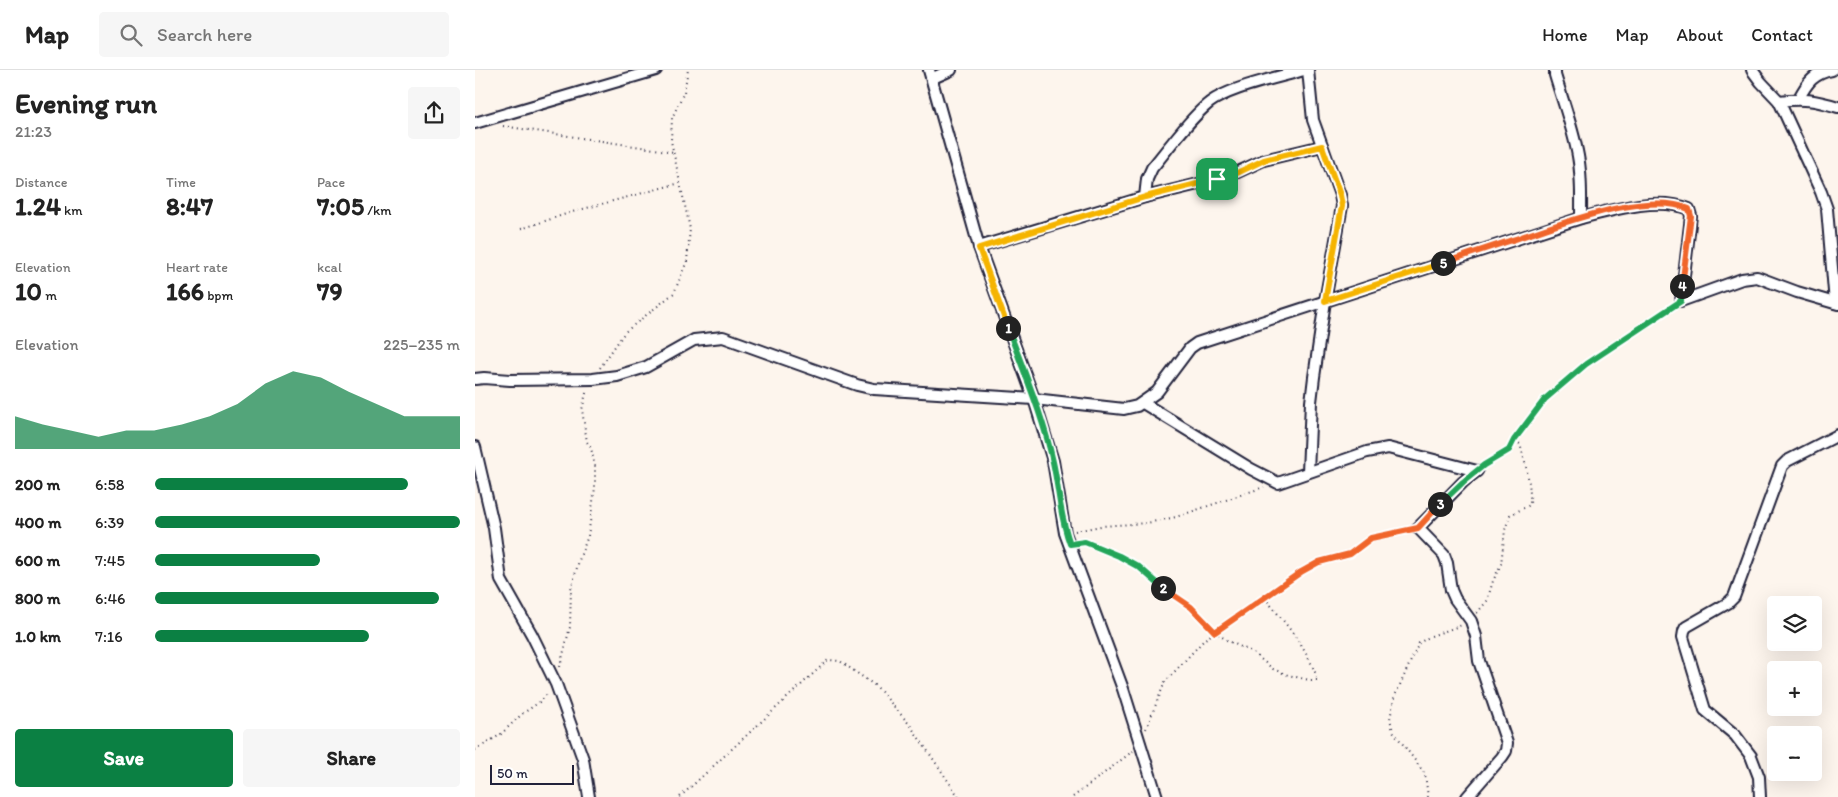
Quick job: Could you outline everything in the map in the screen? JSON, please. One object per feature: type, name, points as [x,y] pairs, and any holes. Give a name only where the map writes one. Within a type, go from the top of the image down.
[{"type":"street","points":[[475,123],[627,74],[656,70]]},
{"type":"street","points":[[951,70],[931,74],[979,248],[1034,398],[1053,461],[1065,533],[1123,688],[1157,797]]},
{"type":"street","points":[[1145,197],[1147,179],[1152,168],[1201,111],[1213,100],[1233,91],[1304,70]]},
{"type":"street","points":[[1308,70],[1311,110],[1342,206],[1325,301],[1311,402],[1308,472]]},
{"type":"street","points":[[1555,70],[1578,157],[1581,182],[1581,218]]},
{"type":"street","points":[[475,379],[593,379],[617,376],[646,367],[694,340],[723,337],[874,389],[1034,398],[1131,409],[1143,403],[1157,392],[1190,348],[1197,342],[1581,218],[1642,204],[1681,206],[1689,209],[1691,216],[1681,301],[1741,279],[1757,277],[1837,304],[1835,257],[1827,209],[1815,178],[1779,100],[1752,70]]},
{"type":"street","points":[[1799,98],[1815,75],[1832,70]]},
{"type":"street","points":[[1779,100],[1799,98],[1838,107]]},
{"type":"street","points":[[979,248],[1145,197],[1227,177],[1264,160],[1322,146]]},
{"type":"street","points":[[1143,403],[1251,469],[1278,483],[1367,452],[1388,448],[1477,471]]},
{"type":"street","points":[[1760,797],[1759,777],[1751,756],[1735,735],[1705,710],[1683,637],[1684,631],[1687,627],[1728,604],[1734,597],[1782,466],[1787,461],[1838,435]]},
{"type":"street","points":[[475,447],[494,528],[501,580],[532,635],[556,684],[583,759],[589,797]]},
{"type":"street","points":[[1467,797],[1503,757],[1507,743],[1479,662],[1476,636],[1471,621],[1455,600],[1451,590],[1444,555],[1418,528],[1441,503],[1477,471]]},
{"type":"path","points":[[475,750],[501,735],[522,714],[541,701],[556,684],[570,627],[571,589],[579,557],[588,536],[595,488],[595,466],[591,448],[587,442],[582,410],[587,389],[625,332],[674,293],[687,261],[690,230],[671,141],[672,118],[684,92],[688,70]]},
{"type":"path","points":[[500,126],[674,152]]},
{"type":"path","points":[[521,229],[572,212],[680,182]]},
{"type":"path","points":[[1477,471],[1509,450],[1519,432],[1545,399],[1586,364],[1681,301]]},
{"type":"path","points":[[1065,533],[1101,526],[1139,524],[1177,517],[1278,483]]},
{"type":"path","points":[[1073,797],[1142,745],[1151,715],[1165,682],[1205,639],[1301,572],[1319,562],[1350,554],[1371,538],[1418,528]]},
{"type":"path","points":[[1070,544],[1090,543],[1119,556],[1139,567],[1191,607],[1215,632],[1228,641],[1251,652],[1273,669],[1288,675],[1318,680],[1312,663],[1295,634],[1264,598]]},
{"type":"path","points":[[680,797],[828,660],[840,661],[877,687],[910,725],[959,797]]},
{"type":"route","points":[[1322,146],[1340,195],[1342,206],[1325,301],[1581,218],[1642,204],[1681,206],[1689,209],[1691,216],[1681,301],[1586,364],[1545,399],[1525,424],[1509,450],[1484,465],[1463,482],[1418,528],[1371,538],[1350,554],[1319,562],[1301,572],[1215,632],[1191,607],[1139,567],[1090,543],[1070,544],[1065,533],[1053,461],[1034,398],[979,248],[1145,197],[1217,179],[1237,173],[1264,160],[1322,146]]}]
